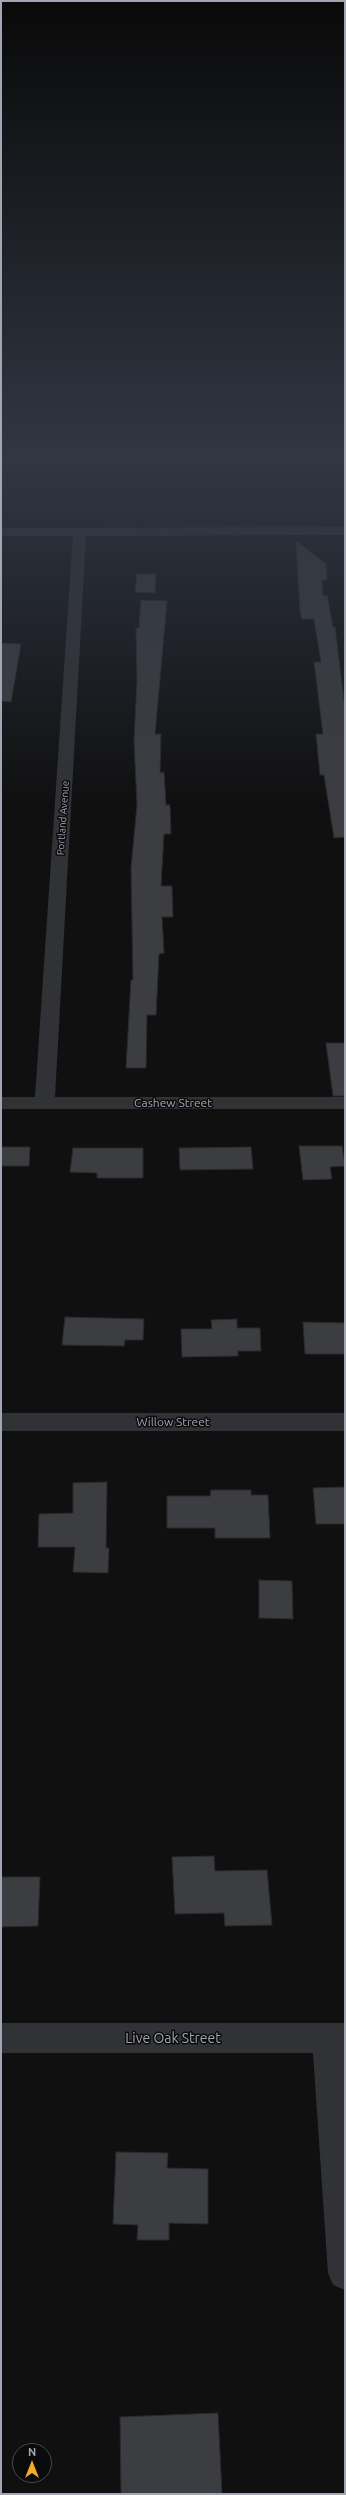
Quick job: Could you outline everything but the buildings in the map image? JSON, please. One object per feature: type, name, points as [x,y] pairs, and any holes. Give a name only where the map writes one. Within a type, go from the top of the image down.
[{"type":"street","name":"Portland Avenue","points":[[45,1103],[77,575]]},
{"type":"street","name":"Cashew Street","points":[[1,1103],[345,1103]]},
{"type":"street","name":"Willow Street","points":[[1,1422],[345,1422]]},
{"type":"street","name":"Live Oak Street","points":[[1,2038],[336,2038]]},
{"type":"street","points":[[336,2038],[345,2274]]}]
